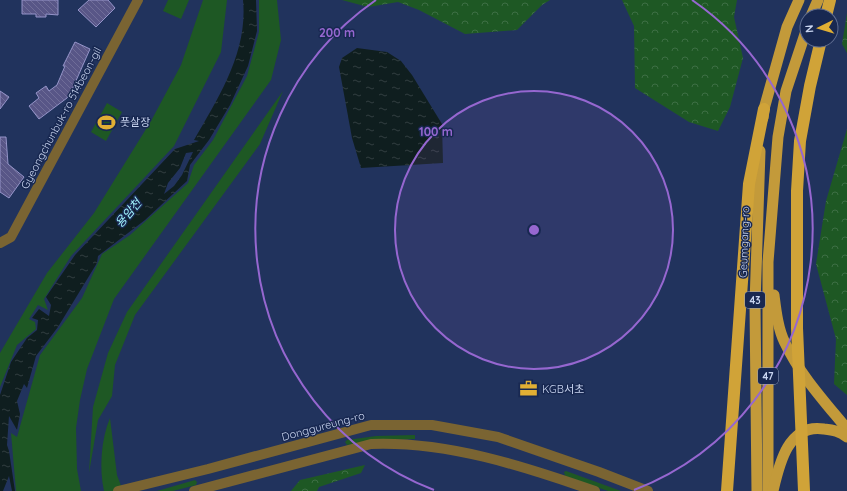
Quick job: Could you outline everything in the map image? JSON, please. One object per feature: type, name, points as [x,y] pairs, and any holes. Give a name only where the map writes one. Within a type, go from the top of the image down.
[{"type":"highway","name":"Geumgang-ro","points":[[757,491],[755,304],[759,159],[764,109],[787,27],[799,0]]},
{"type":"highway","name":"43","points":[[800,48],[786,91],[778,137],[768,262],[777,318],[785,343],[810,384],[847,429]]},
{"type":"highway","points":[[804,491],[797,328],[797,191],[800,141],[810,86],[819,48]]},
{"type":"highway","points":[[727,491],[749,184],[764,109]]},
{"type":"highway","name":"47","points":[[768,262],[768,491]]},
{"type":"highway","points":[[773,491],[783,455],[793,440],[802,432],[818,428],[835,431],[847,437]]},
{"type":"street","name":"Gyeongchunbuk-ro 514beon-gil","points":[[0,243],[11,237],[138,0]]},
{"type":"street","name":"Donggureung-ro","points":[[118,491],[208,469],[371,425],[432,425],[498,437],[648,491]]},
{"type":"street","points":[[194,491],[371,444],[395,443],[429,446],[466,453],[556,478],[594,491]]},
{"type":"green space","points":[[168,0],[189,0],[181,19],[163,11]]},
{"type":"green space","points":[[203,0],[227,0],[221,52],[174,146],[71,256],[44,299],[48,310],[38,305],[29,319],[35,322],[36,329],[17,345],[0,387],[0,353],[47,273],[94,213],[151,121],[181,65]]},
{"type":"green space","points":[[259,0],[277,0],[281,40],[271,80],[114,299],[87,369],[80,400],[76,428],[77,469],[81,491],[16,491],[11,433],[17,437],[40,355],[82,298],[102,254],[130,235],[188,183],[194,165],[213,140],[247,76],[259,32]]},
{"type":"green space","points":[[342,0],[550,0],[542,5],[517,30],[465,34],[419,10],[398,2],[368,7]]},
{"type":"green space","points":[[622,0],[737,0],[734,17],[743,58],[730,107],[718,131],[689,122],[635,88],[634,26]]},
{"type":"green space","points":[[847,13],[847,53],[842,44]]},
{"type":"green space","points":[[283,91],[260,144],[135,315],[115,365],[112,396],[98,420],[89,473],[93,407],[108,353],[127,312]]},
{"type":"green space","name":"풋살장","points":[[107,103],[122,112],[106,141],[91,132]]},
{"type":"green space","points":[[847,129],[847,395],[834,384],[836,339],[816,264],[826,201]]},
{"type":"green space","points":[[110,418],[117,475],[123,491],[104,491],[102,482],[101,464],[103,445]]},
{"type":"green space","points":[[415,435],[415,439],[376,440],[347,445],[345,442],[347,440],[376,436]]},
{"type":"green space","points":[[365,465],[361,473],[319,487],[317,491],[291,491],[300,480]]},
{"type":"green space","points":[[566,471],[621,491],[608,491],[565,476],[564,472]]},
{"type":"green space","points":[[195,480],[197,482],[196,485],[173,491],[157,491]]},
{"type":"water","name":"용암천","points":[[243,0],[256,0],[257,31],[248,66],[230,105],[209,140],[190,165],[187,181],[145,220],[98,256],[97,263],[58,327],[36,356],[27,388],[24,384],[17,401],[20,414],[17,430],[9,416],[7,445],[15,491],[12,491],[9,476],[3,491],[0,491],[0,395],[11,362],[27,338],[37,330],[38,320],[32,318],[39,309],[49,316],[51,305],[46,297],[75,255],[175,149],[199,141],[194,140],[222,91],[230,73],[241,38]],"holes":[[[193,152],[182,175],[174,186],[164,194],[168,183],[180,168],[186,153]]]},
{"type":"water","points":[[357,48],[387,52],[401,61],[412,75],[442,124],[443,163],[361,168],[352,138],[339,67],[342,58]]},
{"type":"building","points":[[22,0],[58,0],[58,15],[46,14],[46,17],[36,17],[36,14],[22,14]]},
{"type":"building","points":[[89,0],[108,0],[115,8],[96,27],[78,10]]},
{"type":"building","points":[[75,42],[90,49],[71,92],[67,98],[39,119],[29,106],[39,98],[36,93],[46,86],[49,91],[57,85],[65,66],[63,66]]},
{"type":"building","points":[[0,91],[9,97],[0,109]]},
{"type":"building","points":[[0,137],[6,137],[8,164],[24,177],[9,198],[0,192]]},
{"type":"place","name":"풋살장","points":[[107,122]]},
{"type":"place","name":"KGB서초","points":[[529,389]]}]
